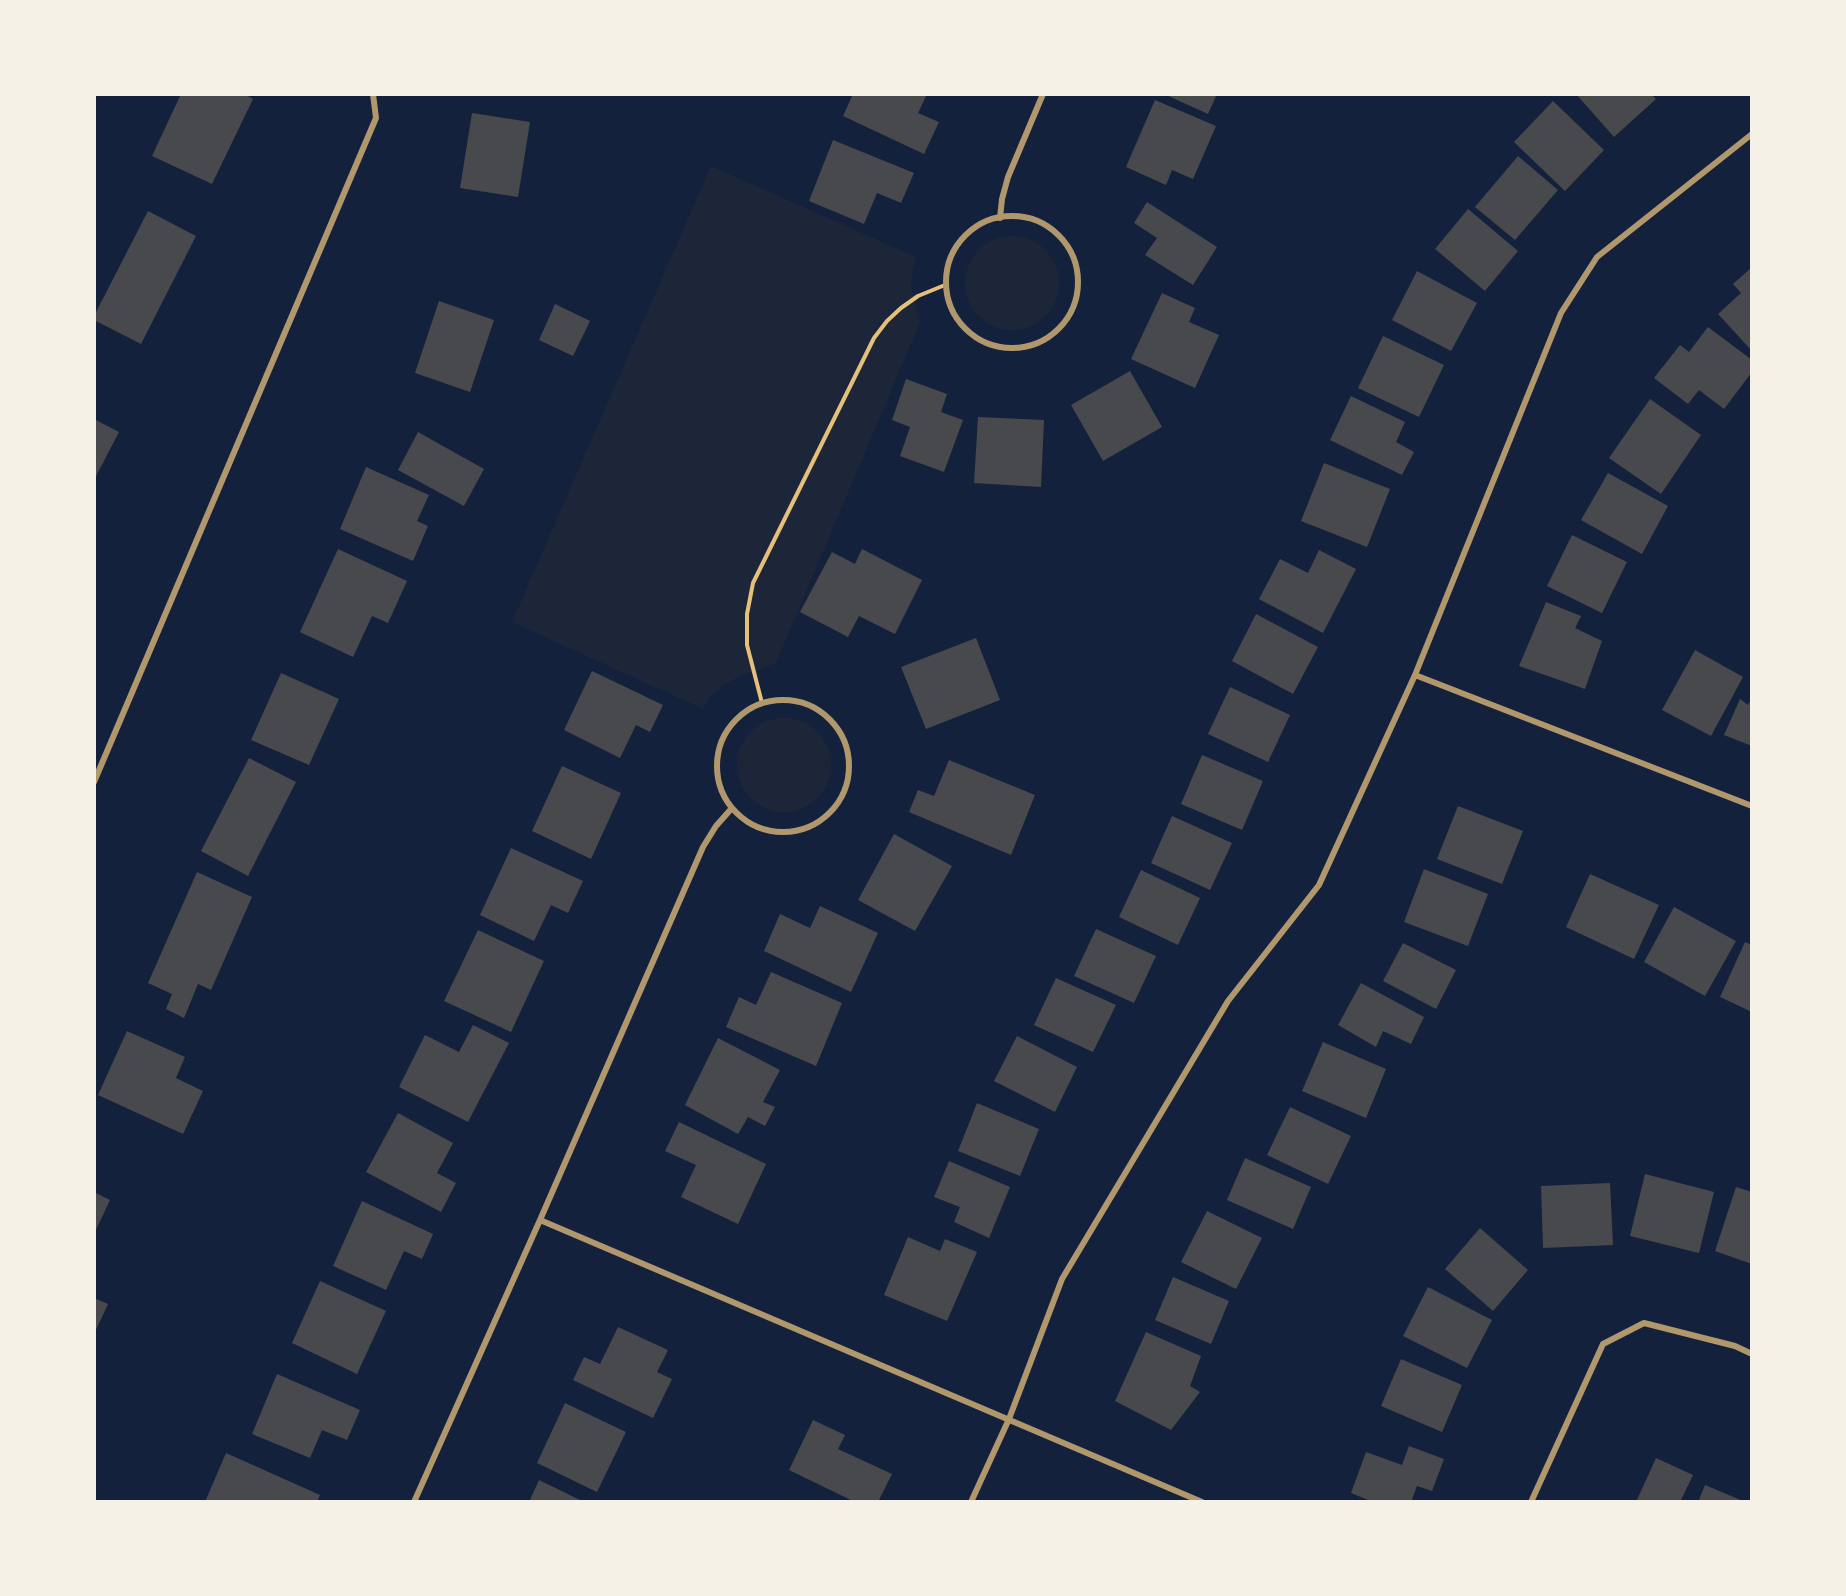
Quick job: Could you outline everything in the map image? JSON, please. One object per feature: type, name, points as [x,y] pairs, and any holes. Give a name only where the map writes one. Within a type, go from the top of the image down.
[{"type":"street","points":[[94,782],[376,118],[373,94]]},
{"type":"street","points":[[1000,218],[1008,177],[1043,94]]},
{"type":"street","points":[[971,1502],[1009,1419],[1062,1279],[1228,1001],[1319,885],[1415,675],[1561,313],[1597,257],[1752,134]]},
{"type":"street","points":[[1012,216],[1033,219],[1052,229],[1066,245],[1076,266],[1078,288],[1072,309],[1060,328],[1042,341],[1021,348],[999,347],[978,339],[961,324],[950,306],[945,285],[948,264],[957,244],[972,229],[991,219],[1012,216]]},
{"type":"street","points":[[1415,675],[1752,806]]},
{"type":"street","points":[[783,699],[804,703],[823,713],[838,729],[847,749],[849,771],[844,792],[831,811],[813,825],[792,831],[770,831],[750,822],[732,808],[722,790],[717,769],[719,748],[728,728],[743,713],[762,703],[783,699]]},
{"type":"street","points":[[414,1502],[703,847],[716,826],[732,808]]},
{"type":"street","points":[[540,1220],[1202,1502]]},
{"type":"street","points":[[1531,1502],[1603,1344],[1644,1323],[1735,1346],[1752,1354]]},
{"type":"path","points":[[762,703],[747,645],[747,614],[753,583],[874,338],[886,321],[901,308],[918,296],[945,285]]},
{"type":"shaded area","points":[[711,166],[916,257],[911,287],[920,322],[776,663],[738,677],[724,685],[711,696],[703,709],[512,622]]},
{"type":"shaded area","points":[[1012,236],[1030,240],[1045,250],[1055,265],[1059,283],[1055,301],[1045,316],[1030,326],[1012,330],[994,326],[979,316],[969,301],[965,283],[969,265],[979,250],[994,240]]},
{"type":"shaded area","points":[[784,718],[802,721],[817,732],[828,747],[831,765],[828,783],[817,798],[802,809],[784,812],[766,809],[751,798],[740,783],[737,765],[740,747],[751,732],[766,721]]},
{"type":"building","points":[[181,94],[244,94],[253,99],[212,184],[152,156]]},
{"type":"building","points":[[853,94],[927,94],[918,113],[939,122],[924,154],[843,116]]},
{"type":"building","points":[[1164,94],[1217,94],[1208,114]]},
{"type":"building","points":[[1576,94],[1651,94],[1656,99],[1614,137]]},
{"type":"building","points":[[1155,100],[1216,126],[1193,179],[1172,170],[1166,185],[1126,167]]},
{"type":"building","points":[[1553,101],[1604,150],[1565,191],[1514,142]]},
{"type":"building","points":[[472,113],[530,122],[518,197],[460,188]]},
{"type":"building","points":[[833,140],[914,173],[901,203],[877,193],[864,224],[809,201]]},
{"type":"building","points":[[1518,156],[1558,190],[1515,240],[1475,207]]},
{"type":"building","points":[[1147,202],[1217,247],[1193,285],[1145,255],[1157,238],[1134,223]]},
{"type":"building","points":[[1468,209],[1518,251],[1485,291],[1435,249]]},
{"type":"building","points":[[148,211],[196,236],[141,344],[94,320],[94,316]]},
{"type":"building","points":[[1752,267],[1752,351],[1718,314],[1741,293],[1733,284]]},
{"type":"building","points":[[1417,271],[1477,303],[1451,351],[1392,320]]},
{"type":"building","points":[[1162,293],[1195,308],[1189,322],[1219,335],[1195,388],[1131,359]]},
{"type":"building","points":[[439,301],[494,320],[470,392],[415,373]]},
{"type":"building","points":[[555,304],[590,321],[573,356],[539,340]]},
{"type":"building","points":[[1708,327],[1752,360],[1752,372],[1724,409],[1699,390],[1688,404],[1654,378],[1680,345],[1689,352]]},
{"type":"building","points":[[1383,336],[1444,365],[1419,417],[1358,388]]},
{"type":"building","points":[[1130,371],[1162,427],[1103,461],[1071,405]]},
{"type":"building","points":[[906,379],[947,394],[941,412],[963,420],[944,472],[900,456],[910,427],[892,420]]},
{"type":"building","points":[[1351,396],[1405,422],[1396,442],[1414,452],[1402,475],[1330,440]]},
{"type":"building","points":[[1650,399],[1701,435],[1661,494],[1609,458]]},
{"type":"building","points":[[978,417],[1044,420],[1041,487],[974,483]]},
{"type":"building","points":[[94,419],[119,432],[94,480]]},
{"type":"building","points":[[418,432],[484,469],[464,506],[398,470]]},
{"type":"building","points":[[1324,463],[1390,489],[1367,547],[1301,521]]},
{"type":"building","points":[[366,467],[429,495],[417,521],[428,526],[413,561],[340,529]]},
{"type":"building","points":[[1608,473],[1668,506],[1642,554],[1581,520]]},
{"type":"building","points":[[1572,535],[1627,562],[1602,613],[1547,586]]},
{"type":"building","points":[[338,549],[407,581],[388,623],[372,616],[353,657],[300,632]]},
{"type":"building","points":[[862,549],[922,580],[895,634],[859,616],[848,637],[800,612],[832,552],[855,564]]},
{"type":"building","points":[[1319,550],[1356,569],[1323,633],[1259,599],[1280,559],[1308,573]]},
{"type":"building","points":[[1546,602],[1581,616],[1575,628],[1602,641],[1585,689],[1519,666]]},
{"type":"building","points":[[1256,614],[1318,647],[1293,694],[1232,661]]},
{"type":"building","points":[[976,638],[1000,700],[926,729],[901,667]]},
{"type":"building","points":[[1695,650],[1743,677],[1711,736],[1662,710]]},
{"type":"building","points":[[592,671],[663,705],[650,732],[636,725],[620,758],[564,730]]},
{"type":"building","points":[[281,673],[339,699],[309,765],[251,740]]},
{"type":"building","points":[[1230,687],[1290,715],[1268,762],[1208,734]]},
{"type":"building","points":[[1752,698],[1752,746],[1724,735],[1740,699],[1748,705]]},
{"type":"building","points":[[1202,755],[1263,781],[1242,830],[1181,804]]},
{"type":"building","points":[[249,758],[296,782],[248,876],[201,851]]},
{"type":"building","points":[[949,760],[1035,795],[1011,855],[909,812],[918,790],[934,796]]},
{"type":"building","points":[[562,766],[621,793],[591,859],[532,831]]},
{"type":"building","points":[[1458,806],[1523,831],[1502,884],[1437,859]]},
{"type":"building","points":[[1172,816],[1232,843],[1210,890],[1151,863]]},
{"type":"building","points":[[894,834],[952,866],[915,931],[858,900]]},
{"type":"building","points":[[511,848],[583,881],[568,913],[551,905],[534,941],[480,915]]},
{"type":"building","points":[[1424,869],[1488,894],[1468,946],[1404,922]]},
{"type":"building","points":[[1141,870],[1200,898],[1178,945],[1119,917]]},
{"type":"building","points":[[197,872],[252,897],[211,990],[198,984],[184,1018],[166,1009],[172,994],[148,983]]},
{"type":"building","points":[[1590,874],[1659,905],[1634,959],[1566,927]]},
{"type":"building","points":[[820,906],[878,933],[851,992],[764,951],[780,914],[810,928]]},
{"type":"building","points":[[1674,907],[1736,941],[1705,996],[1644,962]]},
{"type":"building","points":[[1096,929],[1156,956],[1134,1003],[1074,976]]},
{"type":"building","points":[[478,930],[544,961],[511,1032],[444,1001]]},
{"type":"building","points":[[1745,942],[1752,945],[1752,1012],[1720,997]]},
{"type":"building","points":[[1403,943],[1456,970],[1436,1009],[1383,981]]},
{"type":"building","points":[[771,972],[842,1003],[816,1066],[726,1027],[739,997],[756,1005]]},
{"type":"building","points":[[1056,978],[1116,1005],[1093,1052],[1034,1025]]},
{"type":"building","points":[[1361,983],[1424,1017],[1411,1044],[1383,1031],[1376,1047],[1338,1025]]},
{"type":"building","points":[[473,1025],[509,1043],[468,1122],[399,1087],[425,1035],[459,1052]]},
{"type":"building","points":[[127,1031],[185,1057],[176,1078],[203,1091],[183,1134],[98,1095]]},
{"type":"building","points":[[1017,1036],[1077,1067],[1055,1112],[994,1081]]},
{"type":"building","points":[[718,1038],[780,1070],[763,1102],[775,1107],[765,1126],[748,1117],[738,1134],[685,1105]]},
{"type":"building","points":[[1323,1042],[1386,1069],[1366,1118],[1302,1091]]},
{"type":"building","points":[[977,1103],[1039,1129],[1020,1176],[958,1151]]},
{"type":"building","points":[[1290,1107],[1351,1136],[1328,1184],[1267,1155]]},
{"type":"building","points":[[398,1113],[453,1143],[437,1173],[456,1183],[441,1212],[366,1172]]},
{"type":"building","points":[[679,1122],[766,1164],[738,1224],[681,1197],[696,1165],[665,1151]]},
{"type":"building","points":[[1245,1158],[1311,1187],[1293,1229],[1227,1200]]},
{"type":"building","points":[[949,1161],[1010,1187],[989,1238],[954,1222],[960,1207],[934,1197]]},
{"type":"building","points":[[1645,1174],[1714,1192],[1699,1253],[1630,1236]]},
{"type":"building","points":[[1610,1183],[1613,1245],[1543,1248],[1541,1186]]},
{"type":"building","points":[[1736,1187],[1752,1192],[1752,1264],[1715,1251]]},
{"type":"building","points":[[94,1192],[110,1200],[94,1234]]},
{"type":"building","points":[[362,1201],[433,1234],[422,1259],[404,1251],[386,1290],[333,1266]]},
{"type":"building","points":[[1207,1211],[1262,1238],[1236,1289],[1181,1262]]},
{"type":"building","points":[[1480,1228],[1528,1270],[1493,1311],[1445,1269]]},
{"type":"building","points":[[908,1237],[940,1251],[945,1239],[977,1252],[947,1321],[884,1295]]},
{"type":"building","points":[[1173,1277],[1229,1301],[1211,1344],[1155,1320]]},
{"type":"building","points":[[320,1281],[386,1311],[357,1374],[292,1343]]},
{"type":"building","points":[[1428,1287],[1492,1320],[1467,1368],[1403,1336]]},
{"type":"building","points":[[94,1298],[108,1304],[94,1334]]},
{"type":"building","points":[[618,1327],[668,1350],[657,1372],[672,1379],[653,1418],[573,1380],[584,1357],[600,1364]]},
{"type":"building","points":[[1146,1332],[1201,1356],[1190,1386],[1200,1392],[1171,1430],[1115,1401]]},
{"type":"building","points":[[1401,1359],[1462,1385],[1442,1432],[1381,1406]]},
{"type":"building","points":[[277,1374],[360,1410],[347,1440],[322,1430],[310,1458],[252,1434]]},
{"type":"building","points":[[565,1403],[626,1432],[597,1492],[537,1463]]},
{"type":"building","points":[[813,1420],[845,1435],[838,1449],[892,1474],[878,1502],[855,1502],[789,1470]]},
{"type":"building","points":[[1409,1446],[1444,1459],[1432,1491],[1417,1486],[1411,1502],[1373,1502],[1351,1493],[1366,1452],[1402,1465]]},
{"type":"building","points":[[226,1453],[320,1495],[317,1502],[205,1502]]},
{"type":"building","points":[[1656,1458],[1693,1475],[1680,1502],[1636,1502]]},
{"type":"building","points":[[539,1480],[584,1502],[529,1502]]},
{"type":"building","points":[[1705,1485],[1743,1501],[1743,1502],[1698,1502]]}]
